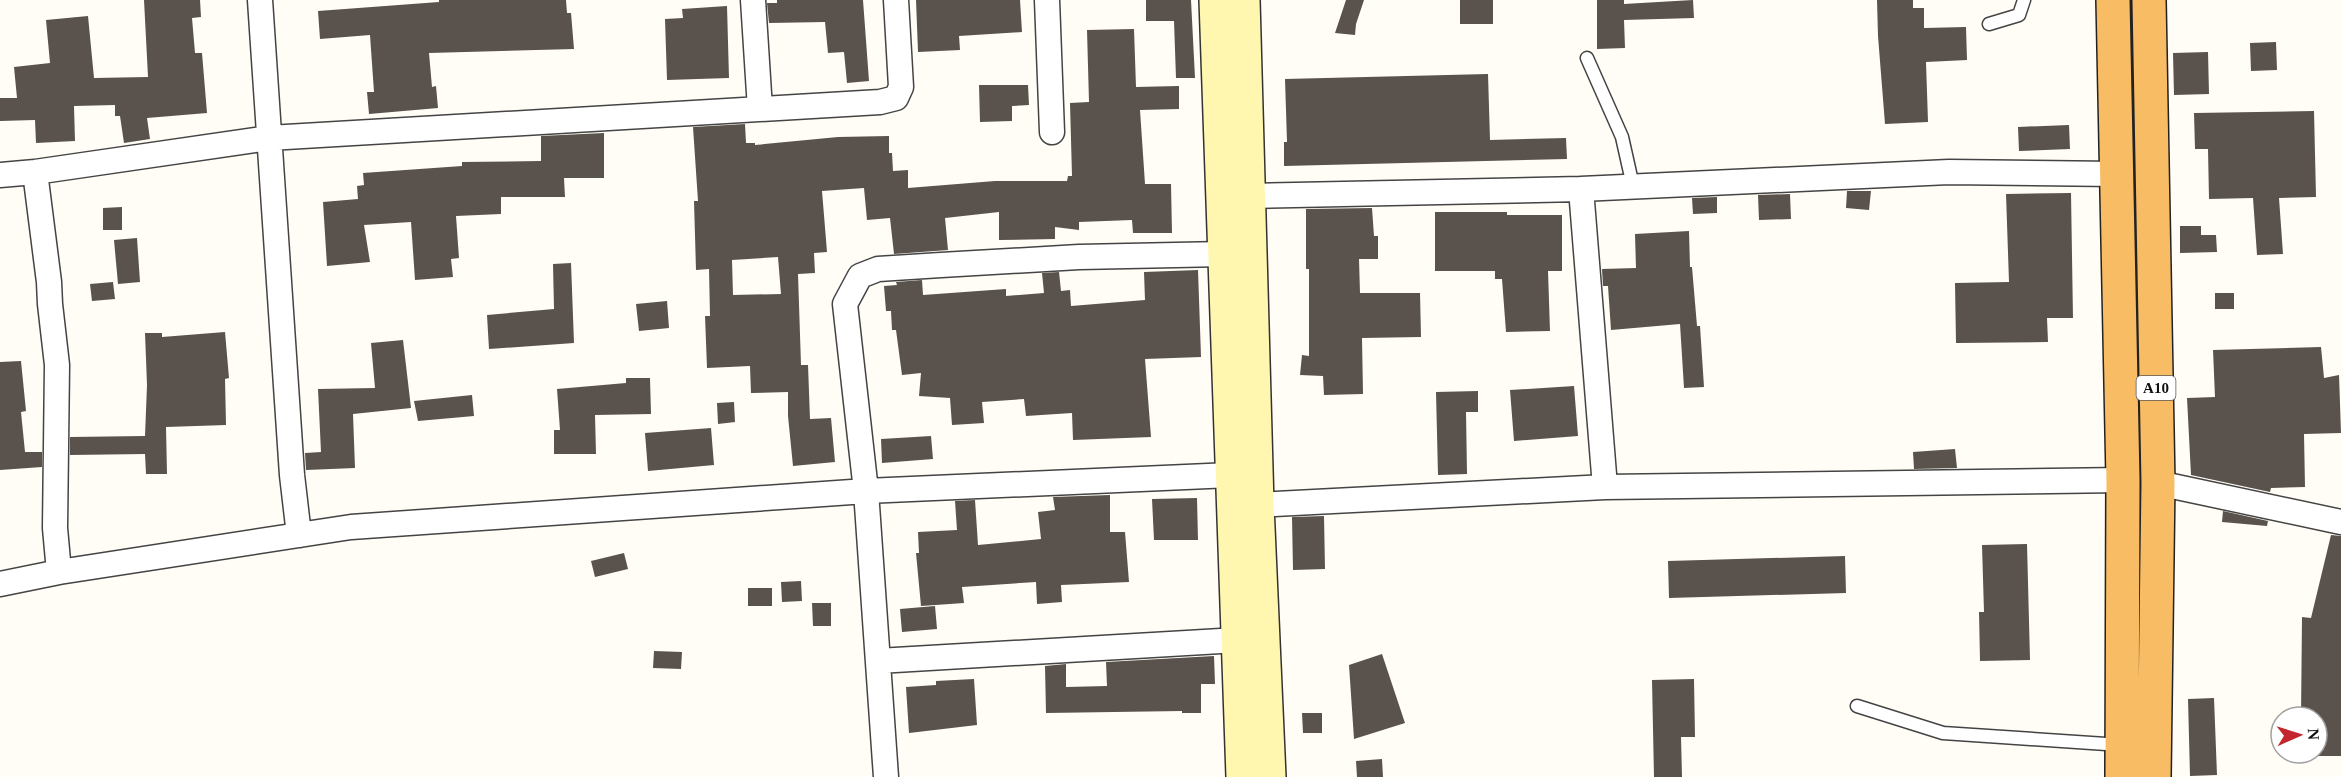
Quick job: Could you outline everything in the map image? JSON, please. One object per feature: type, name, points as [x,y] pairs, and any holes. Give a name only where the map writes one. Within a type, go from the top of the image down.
[{"type":"highway","name":"A10","points":[[2114,0],[2123,480],[2121,777]]},
{"type":"highway","name":"A10","points":[[2149,0],[2158,483],[2154,777]]},
{"type":"main road","points":[[1216,0],[1243,777]]},
{"type":"main road","points":[[1242,0],[1257,505],[1269,777]]},
{"type":"street","points":[[260,0],[292,475],[299,535]]},
{"type":"street","points":[[753,0],[760,109]]},
{"type":"street","points":[[0,175],[269,138],[880,102],[896,98],[901,87],[896,0]]},
{"type":"street","points":[[1047,0],[1052,132]]},
{"type":"street","points":[[34,172],[50,282],[50,304],[57,365],[55,528],[59,572]]},
{"type":"street","points":[[1248,196],[1581,189],[1949,172],[2117,174]]},
{"type":"street","points":[[1581,189],[1605,487]]},
{"type":"street","points":[[886,777],[866,491],[845,304],[860,276],[878,269],[920,266],[1079,257],[1224,254]]},
{"type":"street","points":[[0,584],[59,572],[363,526],[866,491],[1231,475]]},
{"type":"street","points":[[1257,505],[1605,487],[2123,480]]},
{"type":"street","points":[[2158,483],[2341,522]]},
{"type":"street","points":[[878,661],[1238,639]]},
{"type":"lane","points":[[1989,24],[2019,15],[2024,0]]},
{"type":"lane","points":[[1587,58],[1622,137],[1633,186]]},
{"type":"lane","points":[[1857,705],[1942,733],[2122,745]]},
{"type":"building","points":[[144,0],[200,0],[201,17],[192,18],[195,53],[202,53],[207,113],[147,118],[150,139],[124,143],[120,116],[115,116],[115,105],[74,106],[75,141],[36,143],[35,120],[0,121],[0,98],[17,98],[14,67],[50,63],[46,20],[88,16],[94,78],[148,77]]},
{"type":"building","points":[[439,0],[566,0],[567,13],[571,13],[574,49],[429,53],[432,87],[436,86],[438,108],[369,114],[367,92],[374,92],[370,35],[320,39],[318,11],[439,2]]},
{"type":"building","points":[[777,0],[863,0],[869,81],[847,83],[844,52],[828,53],[825,22],[769,23],[767,3],[777,3]]},
{"type":"building","points":[[916,0],[1020,0],[1022,32],[959,36],[960,50],[918,52]]},
{"type":"building","points":[[1146,0],[1191,0],[1195,78],[1176,78],[1174,21],[1146,21]]},
{"type":"building","points":[[1346,0],[1364,0],[1355,35],[1335,33]]},
{"type":"building","points":[[1460,0],[1493,0],[1493,24],[1460,24]]},
{"type":"building","points":[[1597,0],[1624,0],[1624,4],[1693,0],[1694,18],[1624,20],[1625,48],[1597,49]]},
{"type":"building","points":[[1877,0],[1913,0],[1913,8],[1924,8],[1924,28],[1966,27],[1967,60],[1926,62],[1928,122],[1885,124]]},
{"type":"building","points":[[727,6],[729,78],[667,80],[665,19],[683,18],[682,9]]},
{"type":"building","points":[[1134,29],[1136,87],[1179,86],[1179,109],[1140,110],[1145,184],[1171,184],[1172,233],[1133,233],[1132,220],[1079,222],[1079,230],[1055,227],[1055,239],[999,240],[999,212],[945,218],[948,250],[894,254],[890,218],[867,220],[864,188],[822,191],[827,252],[814,253],[815,273],[798,274],[801,365],[808,365],[810,419],[831,418],[835,462],[793,466],[788,392],[751,393],[750,366],[707,368],[705,316],[710,316],[709,269],[696,270],[694,201],[698,201],[693,127],[745,124],[746,143],[755,143],[755,145],[838,137],[889,136],[889,153],[892,153],[893,171],[908,170],[908,188],[995,181],[1067,181],[1068,176],[1072,176],[1070,103],[1089,102],[1087,30]],"holes":[[[778,257],[781,294],[733,295],[732,260]]]},
{"type":"building","points":[[2276,42],[2277,70],[2251,71],[2250,43]]},
{"type":"building","points":[[2208,52],[2209,94],[2174,95],[2173,53]]},
{"type":"building","points":[[1488,74],[1490,140],[1566,138],[1567,159],[1284,166],[1284,142],[1287,142],[1285,79]]},
{"type":"building","points":[[979,85],[1028,85],[1029,105],[1012,106],[1012,121],[980,122]]},
{"type":"building","points":[[2314,111],[2316,197],[2279,198],[2283,254],[2257,255],[2253,198],[2209,199],[2208,149],[2195,149],[2194,113]]},
{"type":"building","points":[[2069,125],[2070,149],[2019,151],[2018,127]]},
{"type":"building","points":[[604,133],[604,178],[564,178],[565,197],[501,197],[501,214],[456,216],[459,258],[451,259],[453,277],[415,280],[411,222],[364,225],[370,262],[327,266],[323,202],[358,199],[357,186],[364,185],[363,173],[462,166],[462,162],[541,161],[541,136]]},
{"type":"building","points":[[1847,191],[1871,191],[1869,210],[1846,208]]},
{"type":"building","points":[[2071,193],[2073,318],[2047,318],[2048,342],[1956,343],[1955,283],[2009,282],[2006,194]]},
{"type":"building","points":[[1790,194],[1791,219],[1759,220],[1758,195]]},
{"type":"building","points":[[1717,197],[1717,213],[1693,214],[1692,198]]},
{"type":"building","points":[[122,207],[122,230],[103,230],[103,208]]},
{"type":"building","points":[[1372,208],[1374,236],[1378,236],[1378,259],[1359,259],[1360,293],[1420,293],[1421,337],[1362,338],[1363,394],[1324,395],[1323,376],[1300,375],[1302,355],[1309,356],[1306,209]]},
{"type":"building","points":[[1435,212],[1562,215],[1562,271],[1548,271],[1550,331],[1506,332],[1502,279],[1495,279],[1495,271],[1435,271]]},
{"type":"building","points":[[2180,226],[2201,226],[2201,235],[2216,235],[2217,252],[2180,253]]},
{"type":"building","points":[[1689,231],[1690,267],[1692,267],[1697,326],[1700,326],[1704,387],[1684,388],[1680,324],[1611,330],[1608,286],[1603,286],[1602,269],[1636,268],[1635,234]]},
{"type":"building","points":[[137,238],[140,282],[118,284],[114,240]]},
{"type":"building","points":[[571,263],[574,343],[489,349],[487,315],[554,309],[553,264]]},
{"type":"building","points":[[1198,270],[1201,357],[1145,359],[1151,437],[1073,440],[1072,413],[1026,416],[1024,399],[982,402],[984,423],[952,425],[950,398],[919,396],[921,373],[902,375],[896,330],[892,330],[891,311],[886,311],[884,286],[897,285],[896,282],[922,280],[923,295],[1006,289],[1006,296],[1044,293],[1042,273],[1059,272],[1061,291],[1070,290],[1071,306],[1145,300],[1144,272]]},
{"type":"building","points":[[113,282],[115,299],[92,301],[90,284]]},
{"type":"building","points":[[2215,293],[2234,293],[2234,309],[2215,309]]},
{"type":"building","points":[[667,301],[669,328],[639,331],[636,304]]},
{"type":"building","points":[[225,332],[229,378],[225,379],[226,425],[166,427],[167,474],[146,474],[145,454],[70,455],[70,437],[145,436],[147,385],[145,333],[162,333],[162,337]]},
{"type":"building","points":[[403,340],[411,408],[353,414],[355,468],[306,470],[305,453],[321,452],[318,389],[375,388],[371,343]]},
{"type":"building","points":[[2321,347],[2324,378],[2339,375],[2341,433],[2304,434],[2305,487],[2271,488],[2270,492],[2191,475],[2187,398],[2215,397],[2213,350]]},
{"type":"building","points":[[21,361],[26,411],[21,412],[25,452],[42,452],[42,467],[0,470],[0,362]]},
{"type":"building","points":[[626,378],[650,378],[651,414],[595,415],[596,454],[554,454],[554,430],[560,430],[557,389],[626,383]]},
{"type":"building","points":[[1574,386],[1578,436],[1514,441],[1510,390]]},
{"type":"building","points":[[1478,391],[1478,412],[1466,412],[1467,474],[1438,475],[1436,392]]},
{"type":"building","points":[[472,395],[474,416],[418,421],[414,401]]},
{"type":"building","points":[[734,402],[735,422],[718,424],[717,403]]},
{"type":"building","points":[[711,428],[714,465],[648,471],[645,433]]},
{"type":"building","points":[[931,436],[933,459],[882,463],[881,439]]},
{"type":"building","points":[[1955,449],[1957,468],[1914,469],[1913,452]]},
{"type":"building","points":[[1110,495],[1110,532],[1125,532],[1129,582],[1061,585],[1062,602],[1037,604],[1036,582],[962,587],[964,603],[921,606],[916,553],[919,553],[918,532],[957,530],[955,501],[975,500],[978,545],[1041,539],[1038,512],[1055,510],[1053,497]]},
{"type":"building","points":[[1197,498],[1198,540],[1154,540],[1152,499]]},
{"type":"building","points":[[2223,511],[2268,521],[2267,526],[2222,522]]},
{"type":"building","points":[[1324,516],[1325,569],[1293,570],[1292,517]]},
{"type":"building","points":[[2331,535],[2341,536],[2341,756],[2329,756],[2329,705],[2301,705],[2302,617],[2311,618]]},
{"type":"building","points":[[2027,544],[2030,660],[1980,661],[1979,612],[1984,612],[1982,545]]},
{"type":"building","points":[[624,553],[628,569],[595,577],[591,561]]},
{"type":"building","points":[[1845,556],[1846,593],[1669,598],[1668,561]]},
{"type":"building","points":[[801,581],[802,601],[782,602],[781,582]]},
{"type":"building","points":[[748,588],[772,588],[772,606],[748,606]]},
{"type":"building","points":[[812,603],[831,603],[831,626],[813,626]]},
{"type":"building","points":[[935,606],[937,629],[902,632],[900,609]]},
{"type":"building","points":[[654,651],[682,652],[681,669],[653,668]]},
{"type":"building","points":[[1382,654],[1405,723],[1354,739],[1349,665]]},
{"type":"building","points":[[1214,656],[1215,684],[1201,684],[1201,713],[1182,713],[1182,711],[1046,713],[1045,666],[1066,664],[1066,687],[1107,686],[1106,662]]},
{"type":"building","points":[[974,679],[977,725],[909,733],[906,687],[936,685],[936,681]]},
{"type":"building","points":[[1694,679],[1695,737],[1681,737],[1682,777],[1654,777],[1652,680]]},
{"type":"building","points":[[2214,698],[2217,775],[2190,776],[2188,699]]},
{"type":"building","points":[[1302,713],[1322,713],[1322,733],[1303,733]]},
{"type":"building","points":[[1382,759],[1383,777],[1357,777],[1356,761]]}]
